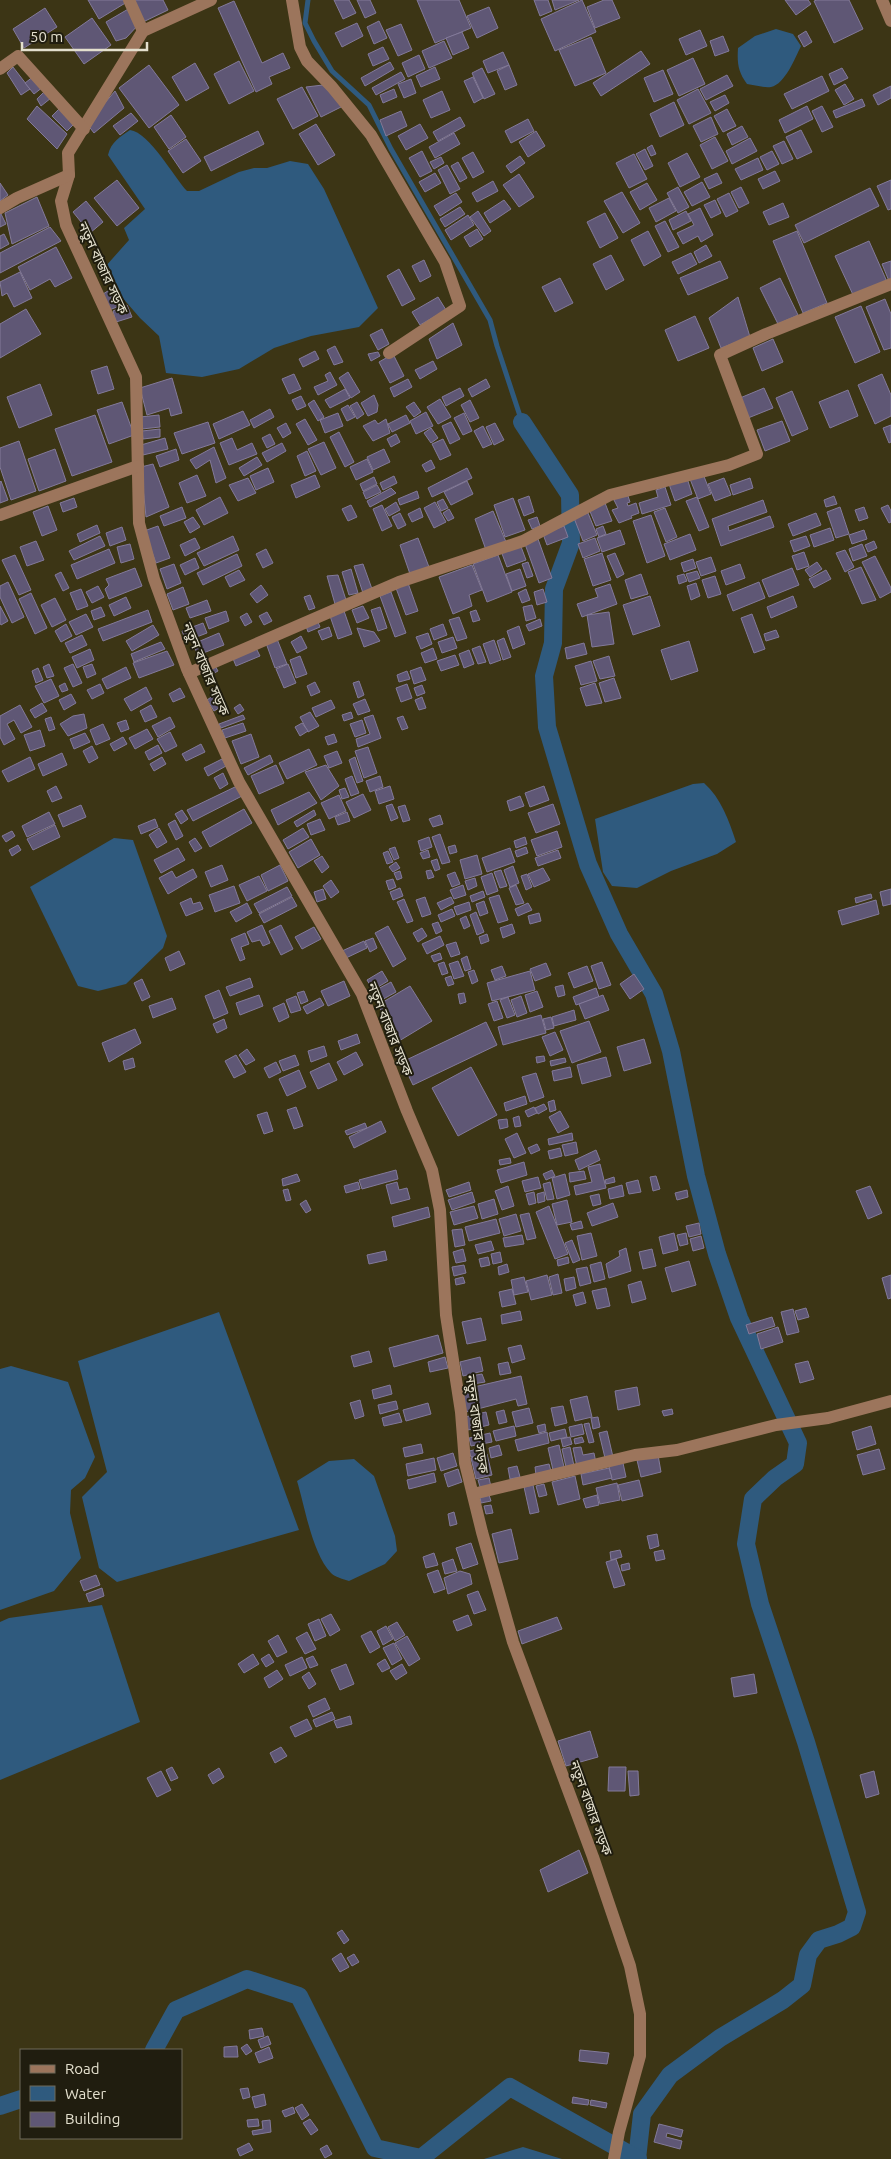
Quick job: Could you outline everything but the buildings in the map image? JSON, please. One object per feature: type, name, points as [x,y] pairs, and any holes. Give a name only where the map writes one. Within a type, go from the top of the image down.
[{"type":"street","points":[[129,0],[143,31],[211,0]]},
{"type":"street","points":[[292,0],[300,47],[307,61],[332,87],[371,135],[445,262],[460,306],[389,352]]},
{"type":"street","points":[[882,0],[891,21]]},
{"type":"street","name":"নতুন বাজার সড়ক","points":[[143,31],[68,153],[69,175],[61,201],[66,225],[136,377],[139,522],[154,578],[189,673],[239,782],[362,994],[406,1111],[432,1170],[440,1210],[446,1315],[460,1412],[465,1463],[513,1642],[593,1857],[630,1966],[640,2014],[640,2056],[619,2132],[614,2159]]},
{"type":"street","points":[[0,68],[18,56],[84,128]]},
{"type":"street","points":[[0,208],[17,198],[69,175]]},
{"type":"street","points":[[189,673],[399,582],[523,541],[610,495],[729,465],[757,454],[720,355],[766,334],[891,284]]},
{"type":"street","points":[[0,515],[138,466]]},
{"type":"street","points":[[473,1494],[634,1456],[677,1450],[776,1424],[828,1418],[891,1401]]},
{"type":"water","points":[[776,29],[793,34],[801,46],[793,63],[785,76],[776,85],[762,87],[747,84],[739,67],[738,48],[755,36]]},
{"type":"water","points":[[130,130],[138,133],[153,147],[187,191],[199,191],[239,172],[254,168],[267,168],[290,161],[308,164],[324,189],[378,308],[359,327],[311,336],[274,348],[239,369],[202,377],[166,373],[159,336],[140,318],[114,288],[105,267],[129,240],[124,228],[145,209],[108,155],[114,143]]},
{"type":"water","points":[[704,783],[720,803],[736,842],[717,854],[671,871],[637,888],[612,886],[603,872],[595,819],[693,784]]},
{"type":"water","points":[[114,838],[133,840],[167,936],[163,948],[126,984],[98,991],[78,986],[30,887]]},
{"type":"water","points":[[219,1312],[299,1530],[117,1582],[99,1568],[82,1497],[107,1472],[78,1361]]},
{"type":"water","points":[[11,1366],[68,1382],[95,1457],[85,1478],[71,1490],[70,1513],[81,1558],[54,1591],[0,1610],[0,1369]]},
{"type":"water","points":[[354,1459],[374,1476],[395,1536],[397,1551],[385,1564],[349,1581],[331,1573],[324,1564],[314,1542],[297,1481],[329,1461]]},
{"type":"water","points":[[102,1605],[140,1722],[0,1780],[0,1622],[9,1618]]},
{"type":"water","points":[[523,2147],[562,2159],[484,2159]]},
{"type":"waterway","points":[[308,0],[305,23],[314,41],[332,71],[369,105],[391,149],[490,320],[522,422]]},
{"type":"waterway","points":[[522,422],[570,495],[571,543],[554,589],[553,643],[544,676],[547,727],[588,864],[619,934],[654,994],[671,1051],[696,1176],[717,1254],[739,1318],[798,1443],[795,1464],[775,1478],[753,1499],[746,1544],[760,1604],[806,1742],[857,1912],[852,1927],[819,1940],[808,1955],[802,1985],[783,2000],[720,2038],[670,2075],[642,2114],[637,2159]]},
{"type":"waterway","points":[[155,2049],[176,2010],[247,1979],[299,1996],[375,2148],[421,2158],[510,2087],[638,2159]]},
{"type":"waterway","points":[[0,2106],[20,2099]]}]
